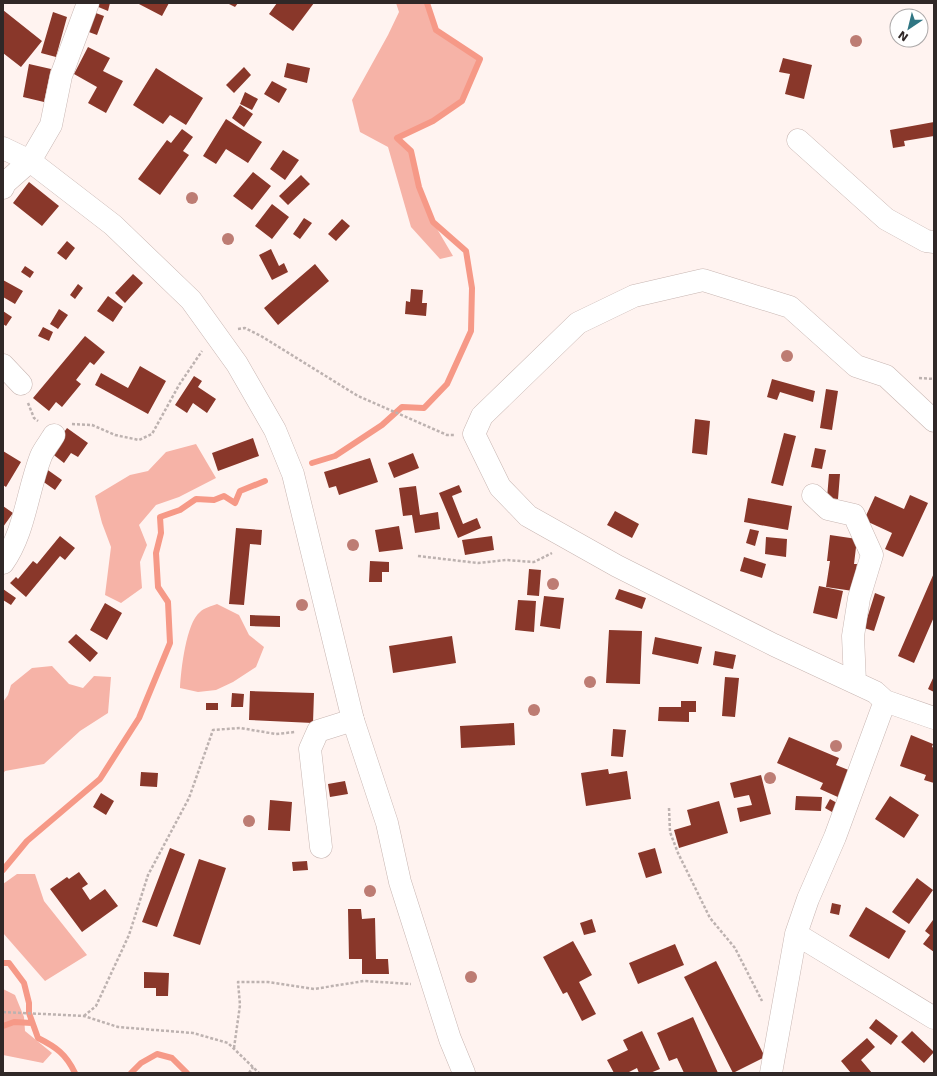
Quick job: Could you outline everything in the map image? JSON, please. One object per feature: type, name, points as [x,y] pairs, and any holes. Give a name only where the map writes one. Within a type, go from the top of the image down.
[{"type":"street","points":[[3,188],[5,183],[30,161],[51,125],[61,76],[88,3]]},
{"type":"street","points":[[798,140],[886,219],[926,241],[934,242]]},
{"type":"street","points":[[3,148],[30,161],[113,225],[191,300],[237,364],[275,430],[292,474],[353,720],[388,823],[400,882],[450,1039],[464,1073]]},
{"type":"street","points":[[934,421],[886,376],[856,366],[790,307],[703,280],[634,296],[578,323],[482,416],[474,434],[500,487],[528,516],[617,566],[774,645],[875,692],[885,701],[934,718]]},
{"type":"street","points":[[3,365],[20,384]]},
{"type":"street","points":[[3,563],[11,552],[28,506],[42,456],[54,435]]},
{"type":"street","points":[[813,495],[828,509],[854,515],[872,555],[859,598],[853,636],[854,682]]},
{"type":"street","points":[[771,1073],[796,934],[808,899],[835,837],[885,701]]},
{"type":"street","points":[[321,847],[310,749],[318,731],[353,720]]},
{"type":"street","points":[[796,934],[934,1018]]},
{"type":"path","points":[[20,384],[34,418],[54,435],[69,424],[92,425],[115,435],[139,440],[152,434],[179,385],[215,334],[245,328],[261,336],[358,396],[447,436],[474,434]]},
{"type":"path","points":[[418,556],[478,563],[506,560],[534,562],[577,544]]},
{"type":"path","points":[[84,1016],[96,1006],[129,935],[148,875],[189,798],[213,730],[240,728],[276,734],[318,731]]},
{"type":"path","points":[[669,808],[670,832],[678,853],[710,918],[735,948],[765,1008]]},
{"type":"path","points":[[234,1048],[240,1005],[238,982],[268,982],[314,989],[364,981],[405,984],[431,981]]},
{"type":"path","points":[[3,1012],[84,1016],[118,1027],[193,1033],[228,1043],[259,1073]]},
{"type":"path","points":[[249,1073],[253,1067]]},
{"type":"shaded area","points":[[396,3],[427,3],[436,30],[480,59],[462,101],[433,121],[397,138],[411,151],[419,187],[433,222],[453,256],[440,259],[411,227],[388,147],[360,132],[352,100],[399,12]]},
{"type":"shaded area","points":[[196,444],[216,478],[179,497],[156,505],[139,525],[147,545],[140,562],[142,588],[121,603],[105,595],[111,547],[102,523],[95,496],[130,475],[148,471],[166,452]]},
{"type":"shaded area","points":[[217,604],[239,615],[249,635],[264,647],[256,667],[233,682],[216,690],[198,692],[180,688],[185,647],[191,626],[200,612]]},
{"type":"shaded area","points":[[52,666],[69,684],[83,688],[94,676],[111,677],[108,713],[80,731],[44,764],[5,771],[3,774],[3,702],[8,695],[11,685],[32,668]]},
{"type":"shaded area","points":[[17,874],[35,874],[44,901],[87,955],[45,981],[3,933],[3,884]]},
{"type":"shaded area","points":[[3,989],[15,995],[24,1017],[25,1031],[52,1053],[43,1063],[3,1055]]},
{"type":"building","points":[[97,3],[110,3],[108,11],[96,6]]},
{"type":"building","points":[[137,3],[169,3],[162,16]]},
{"type":"building","points":[[227,3],[238,3],[235,7]]},
{"type":"building","points":[[277,3],[314,3],[293,31],[269,14]]},
{"type":"building","points":[[3,10],[42,41],[21,67],[3,53]]},
{"type":"building","points":[[53,12],[67,17],[56,57],[41,53]]},
{"type":"building","points":[[93,12],[104,16],[97,35],[86,31]]},
{"type":"building","points":[[88,47],[110,58],[103,71],[123,81],[106,113],[88,103],[97,87],[74,74]]},
{"type":"building","points":[[783,58],[812,65],[804,99],[785,94],[790,74],[779,72]]},
{"type":"building","points":[[287,63],[310,68],[307,83],[284,77]]},
{"type":"building","points":[[29,64],[51,69],[44,102],[23,97]]},
{"type":"building","points":[[244,67],[251,75],[234,93],[226,85]]},
{"type":"building","points":[[156,68],[203,98],[186,125],[170,115],[163,124],[133,105]]},
{"type":"building","points":[[272,81],[287,89],[279,103],[264,94]]},
{"type":"building","points":[[245,92],[258,99],[252,110],[240,104]]},
{"type":"building","points":[[240,105],[253,114],[244,127],[232,118]]},
{"type":"building","points":[[226,119],[262,142],[248,163],[226,149],[216,164],[203,156]]},
{"type":"building","points":[[934,122],[934,136],[904,141],[905,146],[893,148],[890,130]]},
{"type":"building","points":[[182,129],[193,137],[183,151],[189,155],[160,195],[138,179],[167,140],[171,143]]},
{"type":"building","points":[[283,150],[299,160],[285,180],[270,169]]},
{"type":"building","points":[[253,172],[271,186],[252,210],[233,196]]},
{"type":"building","points":[[301,175],[310,184],[288,205],[279,196]]},
{"type":"building","points":[[29,182],[59,206],[42,226],[13,203]]},
{"type":"building","points":[[272,204],[289,217],[272,239],[255,226]]},
{"type":"building","points":[[304,218],[312,223],[300,239],[293,234]]},
{"type":"building","points":[[342,219],[350,226],[336,241],[328,234]]},
{"type":"building","points":[[67,241],[75,248],[66,260],[57,253]]},
{"type":"building","points":[[271,249],[279,266],[284,263],[288,272],[272,280],[259,255]]},
{"type":"building","points":[[315,264],[329,281],[278,325],[264,308]]},
{"type":"building","points":[[25,266],[34,272],[30,278],[21,272]]},
{"type":"building","points":[[133,274],[143,283],[125,303],[115,293]]},
{"type":"building","points":[[3,280],[23,291],[15,304],[3,297]]},
{"type":"building","points":[[78,284],[83,288],[75,299],[70,295]]},
{"type":"building","points":[[411,289],[423,290],[422,303],[427,303],[426,316],[405,314],[406,301],[410,302]]},
{"type":"building","points":[[108,296],[123,307],[113,322],[97,311]]},
{"type":"building","points":[[59,309],[68,315],[58,329],[50,324]]},
{"type":"building","points":[[3,311],[12,317],[6,326],[3,324]]},
{"type":"building","points":[[43,327],[53,332],[49,341],[38,336]]},
{"type":"building","points":[[85,336],[105,352],[94,365],[90,362],[76,380],[81,384],[62,407],[56,402],[49,411],[33,398]]},
{"type":"building","points":[[140,366],[166,381],[148,414],[95,385],[101,373],[128,388]]},
{"type":"building","points":[[194,376],[202,381],[198,387],[216,399],[207,413],[193,403],[187,413],[175,405]]},
{"type":"building","points":[[772,379],[815,391],[813,402],[780,392],[777,400],[767,397]]},
{"type":"building","points":[[826,389],[838,391],[832,430],[820,428]]},
{"type":"building","points":[[695,419],[710,421],[707,455],[692,453]]},
{"type":"building","points":[[67,428],[88,443],[78,457],[71,453],[64,463],[50,452]]},
{"type":"building","points":[[784,433],[796,436],[783,486],[771,483]]},
{"type":"building","points":[[253,438],[259,456],[218,471],[212,453]]},
{"type":"building","points":[[815,448],[826,450],[822,469],[811,467]]},
{"type":"building","points":[[3,451],[21,462],[6,487],[3,485]]},
{"type":"building","points":[[413,453],[419,468],[394,478],[388,463]]},
{"type":"building","points":[[370,458],[378,482],[339,495],[336,486],[329,488],[324,472]]},
{"type":"building","points":[[45,468],[62,480],[55,490],[38,478]]},
{"type":"building","points":[[829,474],[840,474],[838,499],[827,498]]},
{"type":"building","points":[[459,485],[462,492],[452,496],[463,524],[477,518],[481,528],[458,538],[439,493]]},
{"type":"building","points":[[416,486],[420,515],[438,512],[440,529],[415,533],[412,515],[403,516],[399,488]]},
{"type":"building","points":[[910,495],[928,503],[903,557],[885,549],[892,533],[864,520],[875,496],[904,509]]},
{"type":"building","points":[[748,498],[792,506],[788,530],[744,522]]},
{"type":"building","points":[[3,506],[13,513],[3,527]]},
{"type":"building","points":[[615,511],[639,524],[632,538],[607,525]]},
{"type":"building","points":[[399,526],[403,549],[379,552],[375,530]]},
{"type":"building","points":[[236,528],[262,530],[261,545],[250,544],[244,605],[229,604]]},
{"type":"building","points":[[750,529],[759,531],[755,546],[746,543]]},
{"type":"building","points":[[830,535],[857,539],[854,564],[857,564],[853,591],[826,587],[830,561],[827,561]]},
{"type":"building","points":[[60,536],[75,548],[65,560],[60,556],[26,597],[10,583],[16,577],[18,579],[33,561],[37,564]]},
{"type":"building","points":[[492,536],[494,550],[465,555],[462,540]]},
{"type":"building","points":[[766,537],[787,539],[786,557],[765,554]]},
{"type":"building","points":[[744,557],[766,564],[762,578],[740,571]]},
{"type":"building","points":[[370,561],[389,562],[389,572],[382,572],[382,582],[369,582]]},
{"type":"building","points":[[529,569],[541,570],[539,596],[527,595]]},
{"type":"building","points":[[934,573],[934,617],[914,663],[898,656]]},
{"type":"building","points":[[819,586],[843,591],[837,619],[813,613]]},
{"type":"building","points":[[3,589],[16,598],[11,605],[3,600]]},
{"type":"building","points":[[619,589],[646,598],[642,609],[615,599]]},
{"type":"building","points":[[875,593],[885,597],[874,631],[864,628]]},
{"type":"building","points":[[544,596],[564,598],[560,629],[540,626]]},
{"type":"building","points":[[518,600],[536,601],[534,632],[515,630]]},
{"type":"building","points":[[105,603],[122,613],[107,640],[90,630]]},
{"type":"building","points":[[250,615],[280,616],[280,627],[250,626]]},
{"type":"building","points":[[609,630],[642,631],[640,684],[606,683]]},
{"type":"building","points":[[76,634],[98,653],[90,662],[68,642]]},
{"type":"building","points":[[452,636],[456,663],[393,673],[389,646]]},
{"type":"building","points":[[655,637],[702,647],[698,664],[652,654]]},
{"type":"building","points":[[715,651],[736,655],[733,669],[713,665]]},
{"type":"building","points":[[934,676],[934,692],[928,689]]},
{"type":"building","points":[[725,677],[739,678],[735,717],[722,716]]},
{"type":"building","points":[[250,691],[314,693],[313,723],[249,720]]},
{"type":"building","points":[[232,693],[244,694],[243,707],[231,707]]},
{"type":"building","points":[[681,701],[696,701],[696,712],[689,712],[689,722],[658,721],[659,707],[681,707]]},
{"type":"building","points":[[206,703],[218,703],[218,710],[206,710]]},
{"type":"building","points":[[514,723],[515,745],[461,748],[460,726]]},
{"type":"building","points":[[613,729],[626,730],[623,757],[611,756]]},
{"type":"building","points":[[911,735],[933,744],[934,783],[924,780],[926,775],[900,766]]},
{"type":"building","points":[[789,737],[839,758],[836,765],[851,771],[840,798],[820,789],[823,783],[777,763]]},
{"type":"building","points":[[608,769],[609,774],[627,771],[631,799],[586,806],[581,773]]},
{"type":"building","points":[[141,772],[158,773],[157,787],[140,786]]},
{"type":"building","points":[[761,775],[771,814],[740,822],[737,808],[752,805],[749,795],[734,798],[730,783]]},
{"type":"building","points":[[345,781],[348,794],[330,797],[328,784]]},
{"type":"building","points":[[101,793],[114,801],[106,815],[93,807]]},
{"type":"building","points":[[796,796],[822,797],[821,811],[795,810]]},
{"type":"building","points":[[890,796],[919,815],[904,838],[875,819]]},
{"type":"building","points":[[830,799],[837,803],[832,812],[825,808]]},
{"type":"building","points":[[270,800],[292,802],[290,831],[268,830]]},
{"type":"building","points":[[719,801],[728,833],[679,848],[674,830],[691,825],[687,810]]},
{"type":"building","points":[[170,848],[185,854],[157,927],[142,922]]},
{"type":"building","points":[[655,848],[662,873],[646,878],[638,853]]},
{"type":"building","points":[[199,859],[226,868],[200,945],[173,936]]},
{"type":"building","points":[[307,861],[308,870],[293,871],[292,862]]},
{"type":"building","points":[[79,872],[88,884],[82,888],[90,900],[105,889],[118,906],[82,932],[50,889],[67,877],[69,879]]},
{"type":"building","points":[[917,878],[933,890],[909,924],[892,912]]},
{"type":"building","points":[[832,903],[841,905],[839,915],[830,913]]},
{"type":"building","points":[[866,907],[906,931],[889,959],[849,936]]},
{"type":"building","points":[[348,909],[361,909],[362,919],[375,918],[376,959],[388,959],[389,974],[362,974],[362,959],[349,959]]},
{"type":"building","points":[[592,919],[596,932],[584,935],[580,923]]},
{"type":"building","points":[[933,920],[934,952],[923,944],[930,935],[925,931]]},
{"type":"building","points":[[573,941],[592,975],[579,982],[596,1014],[582,1021],[567,992],[563,994],[543,957]]},
{"type":"building","points":[[675,944],[684,965],[638,984],[629,963]]},
{"type":"building","points":[[716,961],[765,1057],[733,1073],[684,977]]},
{"type":"building","points":[[144,972],[169,973],[168,996],[156,996],[156,988],[144,988]]},
{"type":"building","points":[[693,1017],[718,1073],[684,1073],[677,1058],[669,1061],[657,1033]]},
{"type":"building","points":[[876,1019],[898,1036],[891,1045],[869,1028]]},
{"type":"building","points":[[642,1031],[660,1069],[650,1073],[639,1073],[637,1068],[627,1073],[614,1073],[607,1060],[628,1050],[623,1040]]},
{"type":"building","points":[[912,1031],[934,1052],[924,1063],[901,1042]]},
{"type":"building","points":[[867,1038],[875,1047],[861,1060],[872,1073],[851,1073],[841,1061]]},
{"type":"waterway","points":[[312,463],[335,456],[382,425],[402,407],[424,408],[447,384],[471,331],[472,288],[466,251],[433,222],[419,187],[411,151],[397,138],[433,121],[462,101],[480,59],[436,30],[427,3]]},
{"type":"waterway","points":[[3,870],[27,841],[100,779],[139,718],[170,643],[168,602],[158,587],[156,553],[161,533],[160,517],[180,510],[196,499],[214,500],[224,496],[235,503],[240,491],[265,481]]},
{"type":"waterway","points":[[3,963],[9,963],[24,983],[29,1003],[29,1013],[38,1038],[60,1052],[72,1066],[75,1073]]},
{"type":"waterway","points":[[3,1026],[14,1022],[32,1023]]},
{"type":"waterway","points":[[131,1073],[141,1063],[157,1054],[172,1058],[187,1073]]}]
